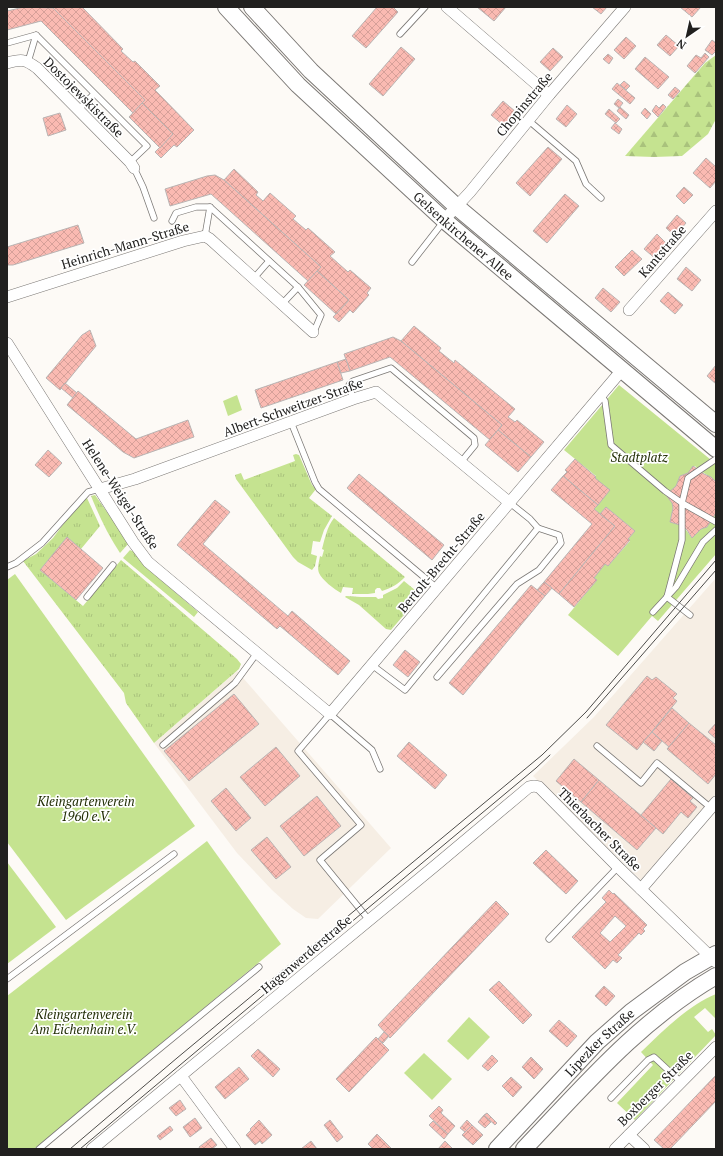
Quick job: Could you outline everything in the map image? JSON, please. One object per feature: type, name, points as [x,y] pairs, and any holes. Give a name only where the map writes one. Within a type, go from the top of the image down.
[{"type":"main road","name":"Gelsenkirchener Allee","points":[[226,7],[298,85],[444,220],[716,449]]},
{"type":"main road","name":"Gelsenkirchener Allee","points":[[252,7],[311,71],[457,207],[716,424]]},
{"type":"main road","name":"Lipezker Straße","points":[[497,1149],[597,1042],[625,1017],[685,972],[714,958]]},
{"type":"main road","name":"Lipezker Straße","points":[[524,1149],[614,1055],[653,1020],[696,988],[716,976]]},
{"type":"street","points":[[447,7],[549,95]]},
{"type":"street","name":"Chopinstraße","points":[[444,220],[457,207],[528,120],[625,7]]},
{"type":"street","name":"Dostojewskistraße","points":[[7,63],[19,60],[28,62],[37,68],[132,165]]},
{"type":"street","name":"Kantstraße","points":[[629,310],[716,211]]},
{"type":"street","name":"Heinrich-Mann-Straße","points":[[7,297],[183,241],[205,236],[313,332]]},
{"type":"street","name":"Helene-Weigel-Straße","points":[[7,343],[133,542],[148,562],[330,714]]},
{"type":"street","name":"Bertolt-Brecht-Straße","points":[[330,714],[622,370]]},
{"type":"street","name":"Albert-Schweitzer-Straße","points":[[100,489],[135,479],[353,399],[376,392],[510,503]]},
{"type":"street","name":"Hagenwerderstraße","points":[[92,1149],[529,787],[539,787]]},
{"type":"street","name":"Thierbacher Straße","points":[[539,787],[618,867],[714,958]]},
{"type":"street","name":"Thierbacher Straße","points":[[641,889],[713,805]]},
{"type":"street","name":"Boxberger Straße","points":[[615,1149],[716,1047]]},
{"type":"street","points":[[181,1076],[235,1149]]},
{"type":"street","points":[[629,1135],[644,1149]]},
{"type":"lane","points":[[400,34],[425,7]]},
{"type":"lane","points":[[7,43],[36,35]]},
{"type":"lane","points":[[28,62],[36,35]]},
{"type":"lane","points":[[36,35],[147,146],[132,165],[144,187],[154,218]]},
{"type":"lane","points":[[78,110],[94,94]]},
{"type":"lane","points":[[528,120],[576,161],[586,184],[601,198]]},
{"type":"lane","points":[[205,236],[210,206]]},
{"type":"lane","points":[[172,221],[176,213],[196,207],[210,206],[298,287],[321,315],[313,332]]},
{"type":"lane","points":[[412,262],[444,220]]},
{"type":"lane","points":[[254,278],[269,261]]},
{"type":"lane","points":[[282,304],[298,287]]},
{"type":"lane","points":[[353,399],[349,385],[354,381],[391,368],[474,438],[475,445],[461,462]]},
{"type":"lane","points":[[601,395],[605,401],[611,445],[665,491],[716,522]]},
{"type":"lane","points":[[291,422],[319,489],[437,588]]},
{"type":"lane","points":[[667,597],[682,540],[682,502],[688,478],[716,460]]},
{"type":"lane","points":[[710,464],[716,469]]},
{"type":"lane","points":[[7,567],[16,563],[42,543],[88,492],[100,489]]},
{"type":"lane","points":[[438,677],[516,584],[538,570],[561,543],[559,536],[538,528],[530,519],[510,503]]},
{"type":"lane","points":[[372,665],[405,690],[538,528]]},
{"type":"lane","points":[[653,612],[676,587],[703,542],[716,530]]},
{"type":"lane","points":[[87,597],[113,565]]},
{"type":"lane","points":[[667,597],[690,615]]},
{"type":"lane","points":[[164,745],[235,683],[257,653]]},
{"type":"lane","points":[[369,920],[320,860],[361,825],[298,751],[330,714],[372,750],[380,769]]},
{"type":"lane","points":[[597,746],[641,783],[657,763],[713,805]]},
{"type":"lane","points":[[7,979],[174,854]]},
{"type":"lane","points":[[549,939],[618,867]]},
{"type":"lane","points":[[39,1149],[259,967]]},
{"type":"lane","points":[[612,1098],[648,1060],[654,1057],[681,1082]]},
{"type":"shaded area","points":[[716,578],[716,794],[641,880],[533,776],[594,717]]},
{"type":"shaded area","points":[[237,671],[391,848],[318,919],[306,918],[293,909],[272,890],[237,853],[154,743]]},
{"type":"green space","points":[[716,55],[716,119],[708,134],[682,156],[625,156],[705,63]]},
{"type":"green space","name":"Stadtplatz","points":[[619,385],[716,464],[716,482],[695,466],[688,473],[680,476],[672,503],[673,508],[670,522],[684,527],[692,538],[701,529],[707,527],[716,513],[716,554],[658,621],[652,616],[618,656],[568,615],[597,580],[594,578],[605,564],[608,566],[630,541],[628,539],[635,531],[606,507],[600,514],[594,509],[596,476],[564,450]]},
{"type":"green space","points":[[237,395],[242,410],[228,416],[223,401]]},
{"type":"green space","points":[[293,455],[299,455],[312,485],[316,489],[309,498],[332,516],[324,530],[320,542],[313,541],[311,554],[317,556],[315,566],[312,570],[298,562],[293,557],[236,479],[235,475],[241,473],[244,480],[295,461]]},
{"type":"green space","points":[[95,495],[129,543],[120,553],[97,511],[91,496]]},
{"type":"green space","points":[[87,498],[100,526],[81,549],[67,537],[40,570],[83,606],[121,560],[241,664],[239,669],[154,743],[126,703],[124,693],[23,561],[36,554],[53,538],[73,511]]},
{"type":"green space","points":[[334,518],[405,577],[389,589],[382,591],[380,588],[377,588],[375,593],[368,594],[352,594],[353,588],[343,587],[341,593],[328,584],[318,571],[318,567],[320,556],[322,557],[324,550],[322,549],[326,533]]},
{"type":"green space","points":[[133,549],[167,585],[198,612],[194,617],[123,558],[130,550],[132,551]]},
{"type":"green space","name":"Kleingartenverein 1960 e.V.","points":[[15,574],[195,826],[66,920],[7,842],[7,580]]},
{"type":"green space","points":[[404,581],[421,595],[391,630],[386,629],[359,605],[345,597],[383,598],[383,595],[397,588]]},
{"type":"green space","name":"Kleingartenverein Am Eichenhain e.V.","points":[[207,841],[281,944],[34,1149],[7,1149],[7,996]]},
{"type":"green space","points":[[7,862],[56,927],[7,964]]},
{"type":"green space","points":[[716,994],[716,1019],[705,1008],[694,1017],[708,1032],[712,1029],[716,1035],[635,1120],[617,1103],[653,1065],[641,1052],[685,1012]]},
{"type":"green space","points":[[469,1017],[490,1037],[468,1060],[447,1041]]},
{"type":"green space","points":[[424,1053],[452,1079],[432,1100],[404,1073]]},
{"type":"building","points":[[24,7],[53,8],[145,100],[133,113],[41,21],[7,30],[7,11]]},
{"type":"building","points":[[82,7],[123,49],[121,51],[133,62],[135,61],[160,86],[155,90],[194,130],[177,147],[174,145],[161,158],[155,152],[173,134],[142,103],[145,100],[53,8]]},
{"type":"building","points":[[377,7],[393,7],[398,12],[366,48],[352,36]]},
{"type":"building","points":[[477,7],[506,7],[494,21]]},
{"type":"building","points":[[592,7],[607,7],[601,14]]},
{"type":"building","points":[[680,7],[701,7],[692,17]]},
{"type":"building","points":[[666,35],[679,46],[670,56],[657,45]]},
{"type":"building","points":[[626,37],[636,46],[624,59],[614,50]]},
{"type":"building","points":[[712,40],[716,43],[716,51],[712,55],[705,50]]},
{"type":"building","points":[[401,47],[415,59],[383,96],[369,84]]},
{"type":"building","points":[[553,48],[563,57],[550,71],[540,62]]},
{"type":"building","points":[[705,53],[709,57],[695,73],[687,66],[696,55],[701,58]]},
{"type":"building","points":[[608,54],[613,58],[609,64],[603,59]]},
{"type":"building","points":[[645,57],[669,77],[658,89],[635,69]]},
{"type":"building","points":[[624,81],[630,86],[626,90],[620,85]]},
{"type":"building","points":[[617,83],[635,98],[630,104],[612,89]]},
{"type":"building","points":[[675,87],[680,91],[673,99],[668,95]]},
{"type":"building","points":[[618,99],[623,103],[619,108],[614,104]]},
{"type":"building","points":[[503,101],[516,112],[504,126],[491,115]]},
{"type":"building","points":[[142,103],[173,134],[160,148],[129,117]]},
{"type":"building","points":[[663,104],[666,107],[658,117],[652,111],[656,105],[659,108]]},
{"type":"building","points":[[567,105],[577,114],[566,127],[556,119]]},
{"type":"building","points":[[620,107],[629,115],[626,119],[617,111]]},
{"type":"building","points":[[645,108],[651,114],[647,119],[641,113]]},
{"type":"building","points":[[609,109],[620,119],[616,123],[605,114]]},
{"type":"building","points":[[60,113],[66,130],[48,136],[43,118]]},
{"type":"building","points":[[615,123],[622,129],[619,134],[611,128]]},
{"type":"building","points":[[548,147],[562,159],[530,196],[516,183]]},
{"type":"building","points":[[706,158],[716,167],[716,181],[710,188],[693,173]]},
{"type":"building","points":[[234,169],[258,192],[256,195],[263,201],[270,193],[296,216],[293,219],[306,230],[308,228],[335,252],[330,256],[348,272],[350,270],[371,288],[367,293],[369,295],[353,313],[350,310],[339,322],[333,317],[349,300],[317,271],[321,267],[224,180]]},
{"type":"building","points":[[215,175],[224,180],[321,267],[308,281],[211,194],[170,206],[165,189]]},
{"type":"building","points":[[684,187],[693,195],[684,204],[676,196]]},
{"type":"building","points":[[565,194],[579,206],[547,243],[533,231]]},
{"type":"building","points":[[677,215],[686,223],[675,236],[666,228]]},
{"type":"building","points":[[78,225],[84,243],[13,265],[7,265],[7,247]]},
{"type":"building","points":[[657,234],[669,246],[657,260],[644,249]]},
{"type":"building","points":[[632,250],[642,259],[624,276],[615,267]]},
{"type":"building","points":[[686,267],[701,280],[692,291],[677,279]]},
{"type":"building","points":[[317,271],[349,300],[336,314],[304,285]]},
{"type":"building","points":[[603,288],[620,302],[611,312],[595,298]]},
{"type":"building","points":[[668,292],[683,305],[675,314],[660,301]]},
{"type":"building","points":[[414,326],[441,348],[439,351],[454,363],[455,360],[515,409],[508,417],[515,422],[517,420],[544,442],[531,457],[498,430],[502,425],[401,341]]},
{"type":"building","points":[[90,330],[96,346],[60,390],[46,378],[82,335]]},
{"type":"building","points":[[393,337],[401,341],[502,425],[490,440],[390,357],[350,371],[344,354]]},
{"type":"building","points":[[346,359],[350,371],[341,373],[337,362]]},
{"type":"building","points":[[337,362],[343,380],[261,408],[255,390]]},
{"type":"building","points":[[716,365],[716,384],[707,376]]},
{"type":"building","points":[[65,383],[77,393],[73,398],[61,388]]},
{"type":"building","points":[[78,391],[136,439],[188,420],[194,437],[134,458],[123,452],[67,405]]},
{"type":"building","points":[[498,430],[531,457],[518,472],[485,445]]},
{"type":"building","points":[[48,450],[62,463],[49,477],[35,465]]},
{"type":"building","points":[[575,459],[610,490],[598,505],[563,476],[567,472],[565,470]]},
{"type":"building","points":[[693,466],[711,477],[716,482],[716,513],[707,527],[701,529],[692,538],[683,526],[670,522],[673,508],[672,503],[666,495],[676,486],[680,476],[688,473]]},
{"type":"building","points":[[359,474],[444,545],[432,560],[347,488]]},
{"type":"building","points":[[563,476],[598,505],[594,509],[615,526],[559,594],[544,582],[592,524],[551,490]]},
{"type":"building","points":[[215,500],[230,512],[203,544],[288,616],[292,611],[350,661],[338,675],[280,626],[277,629],[177,545]]},
{"type":"building","points":[[606,507],[635,531],[628,539],[630,540],[608,566],[605,564],[594,578],[597,580],[574,607],[559,594],[615,526],[600,514]]},
{"type":"building","points":[[67,537],[103,568],[76,600],[40,570]]},
{"type":"building","points":[[544,582],[552,588],[545,596],[537,590]]},
{"type":"building","points":[[531,585],[545,596],[463,695],[449,683]]},
{"type":"building","points":[[405,650],[420,662],[408,677],[393,665]]},
{"type":"building","points":[[647,676],[652,680],[656,677],[677,694],[673,698],[677,701],[637,750],[606,725]]},
{"type":"building","points":[[234,694],[259,724],[189,781],[164,751]]},
{"type":"building","points":[[672,708],[689,723],[669,747],[652,732]]},
{"type":"building","points":[[689,723],[716,745],[716,774],[708,784],[667,749]]},
{"type":"building","points":[[716,723],[716,739],[708,732]]},
{"type":"building","points":[[652,732],[662,741],[654,751],[643,742]]},
{"type":"building","points":[[409,742],[447,775],[435,789],[397,756]]},
{"type":"building","points":[[276,747],[300,776],[265,806],[240,777]]},
{"type":"building","points":[[574,759],[599,780],[581,802],[556,781]]},
{"type":"building","points":[[671,779],[693,798],[690,801],[697,807],[688,818],[681,812],[663,834],[641,815]]},
{"type":"building","points":[[599,780],[656,828],[637,850],[581,802]]},
{"type":"building","points":[[226,788],[251,818],[236,831],[211,801]]},
{"type":"building","points":[[317,796],[341,826],[304,856],[280,826]]},
{"type":"building","points":[[267,837],[291,867],[276,879],[251,850]]},
{"type":"building","points":[[546,850],[578,881],[566,894],[533,863]]},
{"type":"building","points":[[609,890],[613,894],[614,893],[647,925],[643,929],[645,931],[641,935],[639,933],[618,955],[622,958],[617,963],[613,960],[605,969],[572,937],[606,902],[602,898]],"holes":[[[615,916],[626,926],[610,942],[600,933]]]},
{"type":"building","points":[[496,901],[509,914],[390,1038],[378,1025]]},
{"type":"building","points":[[499,981],[532,1015],[523,1024],[489,990]]},
{"type":"building","points":[[604,986],[615,996],[606,1006],[595,996]]},
{"type":"building","points":[[559,1020],[577,1036],[567,1047],[549,1031]]},
{"type":"building","points":[[384,1032],[389,1036],[383,1043],[378,1039]]},
{"type":"building","points":[[376,1037],[389,1050],[349,1092],[336,1079]]},
{"type":"building","points":[[258,1049],[280,1069],[273,1077],[251,1056]]},
{"type":"building","points":[[492,1055],[498,1061],[488,1071],[482,1066]]},
{"type":"building","points":[[531,1057],[543,1069],[534,1079],[522,1067]]},
{"type":"building","points":[[239,1067],[249,1079],[225,1099],[215,1087]]},
{"type":"building","points":[[716,1075],[716,1101],[670,1149],[664,1149],[654,1140]]},
{"type":"building","points":[[511,1077],[522,1087],[513,1097],[502,1086]]},
{"type":"building","points":[[180,1100],[186,1109],[176,1116],[169,1108]]},
{"type":"building","points":[[439,1106],[443,1110],[441,1113],[455,1126],[448,1134],[429,1116]]},
{"type":"building","points":[[487,1113],[497,1123],[495,1125],[484,1115]]},
{"type":"building","points":[[484,1115],[491,1122],[485,1128],[478,1122]]},
{"type":"building","points":[[195,1118],[202,1128],[190,1137],[183,1127]]},
{"type":"building","points":[[259,1120],[272,1135],[262,1144],[260,1141],[255,1145],[246,1135]]},
{"type":"building","points":[[330,1120],[343,1137],[337,1142],[324,1125]]},
{"type":"building","points":[[467,1120],[472,1125],[465,1132],[460,1128]]},
{"type":"building","points":[[433,1121],[448,1134],[444,1139],[429,1125]]},
{"type":"building","points":[[472,1125],[483,1135],[473,1145],[462,1135]]},
{"type":"building","points":[[170,1126],[173,1130],[160,1140],[157,1136]]},
{"type":"building","points":[[377,1134],[392,1149],[373,1149],[368,1144]]},
{"type":"building","points":[[211,1138],[217,1145],[212,1149],[200,1149],[199,1147]]},
{"type":"building","points":[[311,1141],[317,1149],[301,1149]]},
{"type":"building","points":[[445,1141],[453,1149],[438,1149]]},
{"type":"tram line","points":[[70,1149],[177,1058],[542,755],[586,712],[716,560]]},
{"type":"tram line","points":[[587,718],[716,570]]},
{"type":"tram line","points":[[325,944],[550,755]]},
{"type":"tram line","points":[[80,1149],[273,987]]}]
